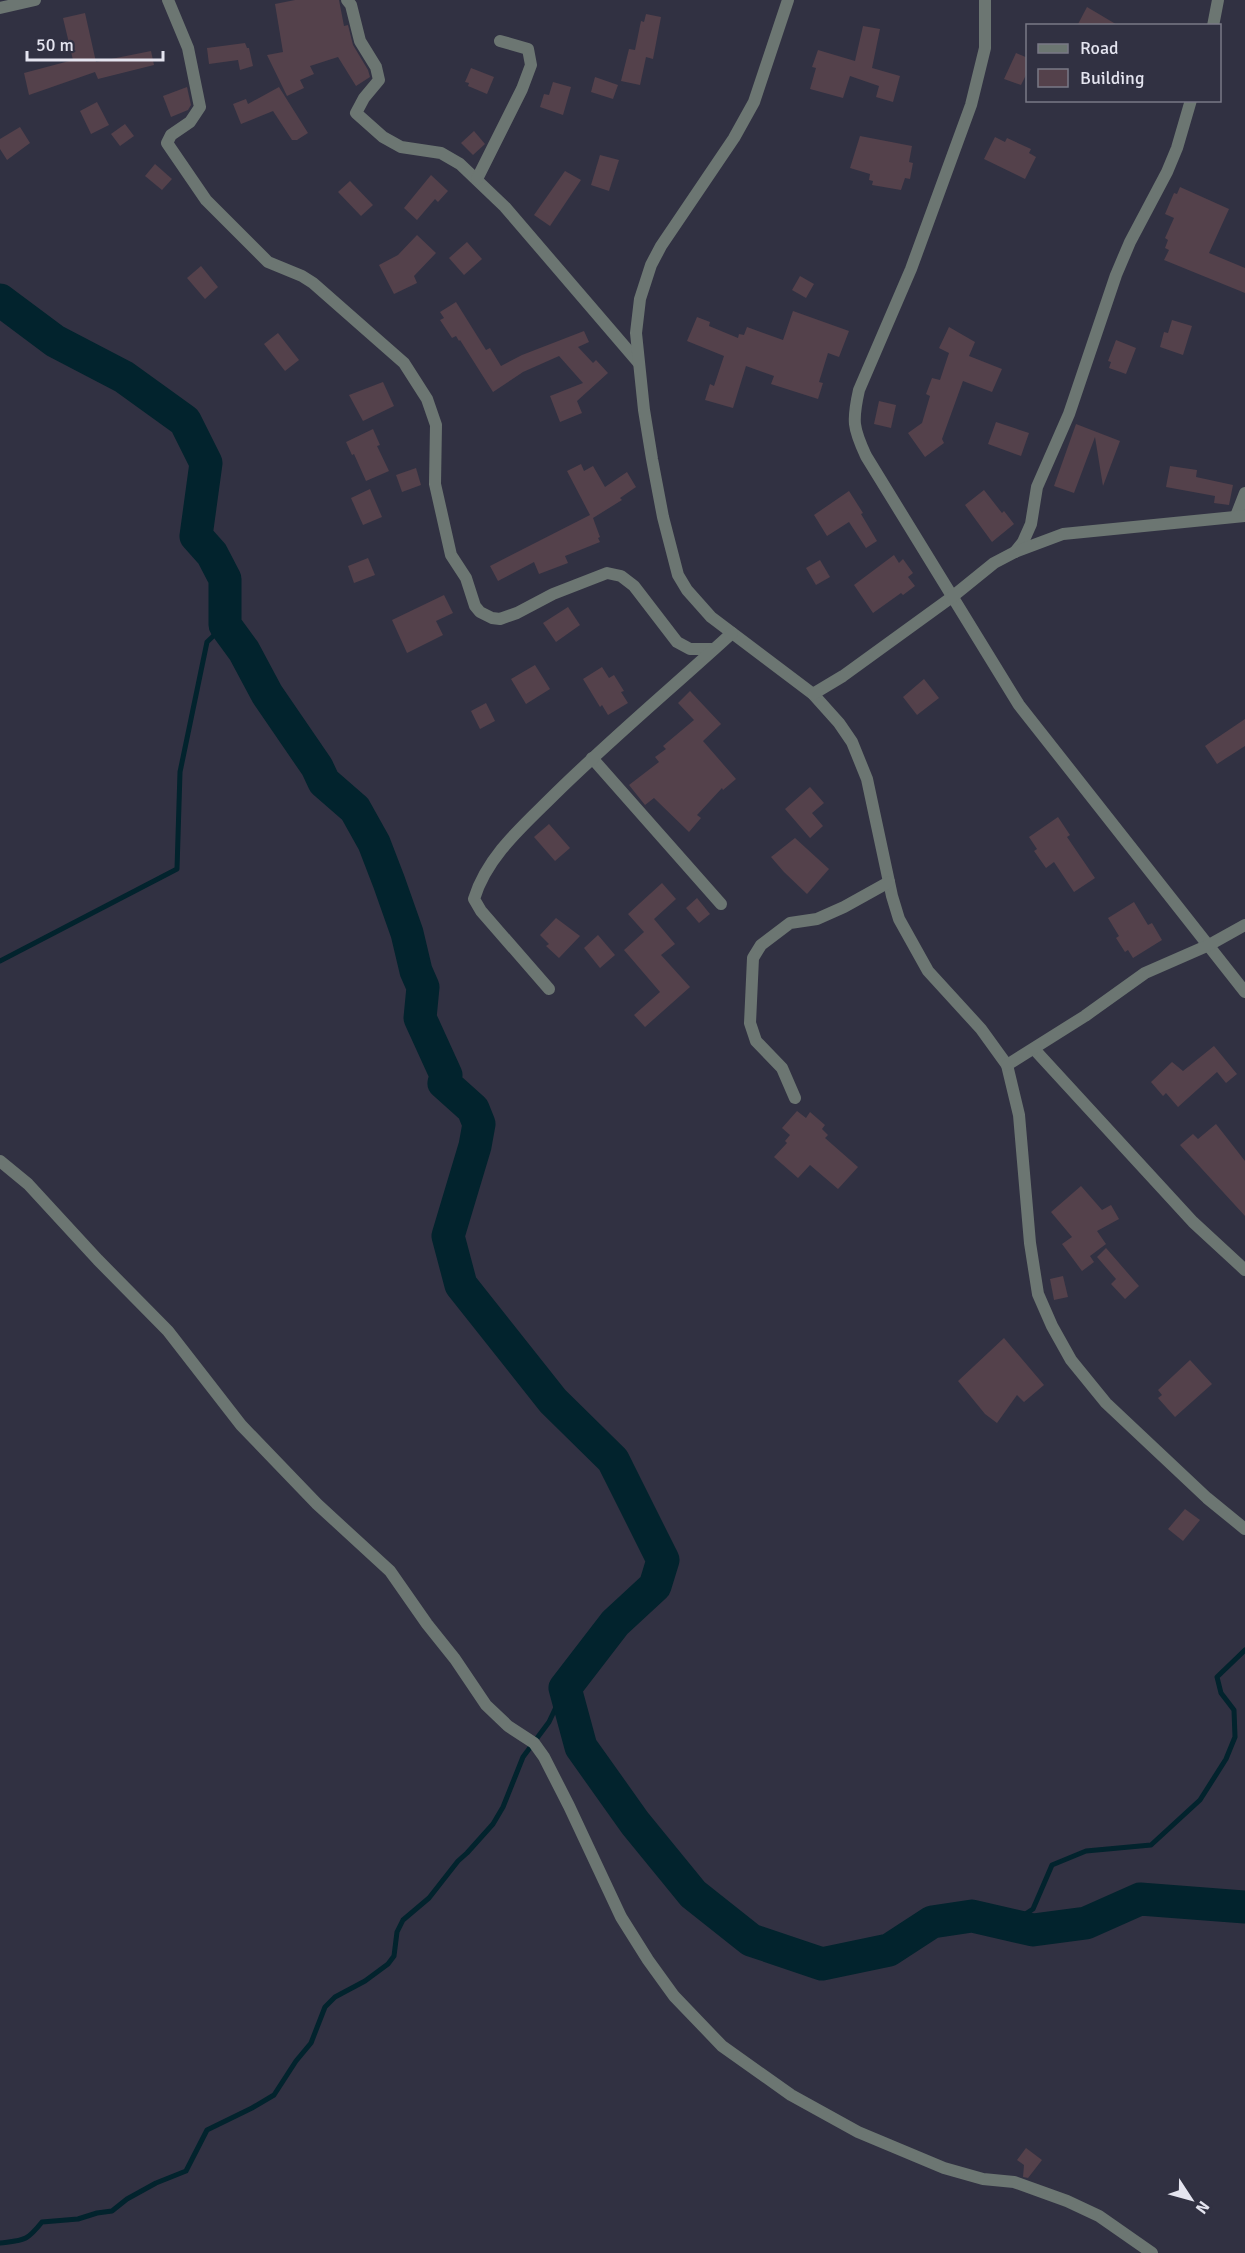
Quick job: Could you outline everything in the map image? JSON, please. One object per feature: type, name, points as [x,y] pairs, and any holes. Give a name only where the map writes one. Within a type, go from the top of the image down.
[{"type":"street","points":[[0,8],[35,0]]},
{"type":"street","points":[[168,0],[188,48],[200,107],[190,122],[171,135],[167,143],[206,200],[268,262],[302,276],[314,284],[404,363],[427,399],[436,425],[435,484],[452,555],[465,578],[475,606],[485,616],[500,619],[517,613],[553,594],[607,573],[621,576],[634,586],[677,642],[690,649],[714,649]]},
{"type":"street","points":[[347,0],[351,5],[360,41],[376,67],[379,80],[363,98],[356,112],[383,137],[401,147],[441,153],[460,164],[477,179],[505,207],[638,362]]},
{"type":"street","points":[[788,0],[754,102],[735,138],[661,246],[651,265],[640,299],[636,333],[638,362],[652,459],[676,568],[687,590],[711,617],[813,694],[840,723],[861,762],[867,779],[899,919],[928,971],[981,1029],[1007,1065],[1019,1115],[1030,1243],[1038,1294],[1071,1360],[1106,1403],[1207,1498],[1245,1529]]},
{"type":"street","points":[[985,0],[985,48],[971,105],[911,269],[859,390],[854,411],[854,431],[866,456],[1019,705],[1245,992]]},
{"type":"street","points":[[1213,24],[1218,0]]},
{"type":"street","points":[[477,179],[522,89],[531,64],[528,49],[500,41]]},
{"type":"street","points":[[1015,552],[1023,542],[1031,524],[1037,487],[1069,414],[1116,275],[1130,242],[1167,172],[1177,148],[1190,102]]},
{"type":"street","points":[[813,694],[843,676],[952,597],[994,563],[1015,552],[1063,534],[1241,516],[1245,494]]},
{"type":"street","points":[[549,989],[481,911],[474,899],[477,886],[506,842],[592,758],[732,633]]},
{"type":"street","points":[[592,758],[721,904]]},
{"type":"street","points":[[795,1098],[782,1068],[756,1041],[750,1023],[753,958],[761,945],[790,923],[817,919],[889,882]]},
{"type":"street","points":[[1007,1065],[1085,1016],[1145,973],[1209,945],[1245,925]]},
{"type":"street","points":[[1034,1049],[1193,1222],[1245,1270]]},
{"type":"street","points":[[0,1161],[42,1198],[98,1260],[168,1331],[241,1425],[317,1504],[390,1571],[486,1705],[507,1726],[520,1732],[534,1743],[544,1757],[569,1806],[621,1917],[674,1996],[722,2046],[791,2096],[858,2132],[944,2168],[983,2179],[1014,2182],[1066,2201],[1099,2216],[1152,2253]]},
{"type":"building","points":[[295,0],[339,0],[344,26],[348,25],[353,45],[370,77],[356,86],[338,57],[310,66],[314,74],[300,80],[304,88],[287,96],[267,55],[283,52],[275,4]]},
{"type":"building","points":[[1087,7],[1116,24],[1078,24]]},
{"type":"building","points":[[85,13],[96,62],[151,51],[154,65],[98,79],[95,72],[29,95],[24,73],[73,60],[63,18]]},
{"type":"building","points":[[646,14],[661,17],[653,59],[646,57],[640,85],[621,81],[629,49],[635,50],[641,21],[644,22]]},
{"type":"building","points":[[863,26],[880,29],[872,68],[900,76],[893,102],[876,97],[879,86],[850,76],[843,98],[810,89],[816,68],[812,67],[818,50],[855,61]]},
{"type":"building","points":[[245,43],[249,48],[253,66],[240,70],[238,60],[209,64],[207,48]]},
{"type":"building","points":[[1016,53],[1026,57],[1026,75],[1021,85],[1004,79]]},
{"type":"building","points":[[471,68],[494,77],[487,94],[468,86],[469,83],[465,82]]},
{"type":"building","points":[[595,77],[618,85],[613,99],[591,92]]},
{"type":"building","points":[[553,82],[571,87],[563,115],[540,107],[544,94],[549,95]]},
{"type":"building","points":[[187,87],[191,105],[188,110],[171,117],[163,96]]},
{"type":"building","points":[[279,87],[308,133],[297,140],[292,140],[273,111],[241,124],[233,104],[246,99],[248,104]]},
{"type":"building","points":[[97,102],[109,125],[91,134],[80,111]]},
{"type":"building","points":[[125,124],[134,136],[120,146],[111,134]]},
{"type":"building","points":[[20,127],[30,143],[7,160],[0,149],[0,139]]},
{"type":"building","points":[[474,131],[485,144],[473,155],[461,143]]},
{"type":"building","points":[[860,136],[912,146],[909,162],[913,163],[910,179],[905,178],[901,190],[872,185],[873,181],[869,180],[870,174],[850,168]]},
{"type":"building","points":[[995,137],[1005,142],[1007,138],[1031,149],[1029,153],[1036,157],[1025,179],[984,159]]},
{"type":"building","points":[[600,155],[619,160],[609,191],[591,185]]},
{"type":"building","points":[[155,164],[172,179],[162,190],[145,176]]},
{"type":"building","points":[[565,171],[581,180],[550,226],[534,215]]},
{"type":"building","points":[[431,175],[448,191],[438,202],[435,199],[417,220],[404,208]]},
{"type":"building","points":[[350,181],[373,205],[361,216],[338,192]]},
{"type":"building","points":[[1180,187],[1229,209],[1209,253],[1245,268],[1245,293],[1164,260],[1169,250],[1165,248],[1168,240],[1165,238],[1174,218],[1165,214],[1174,193],[1177,194]]},
{"type":"building","points":[[417,235],[436,253],[414,276],[417,283],[394,294],[379,265],[398,255]]},
{"type":"building","points":[[467,242],[482,259],[464,275],[449,258]]},
{"type":"building","points":[[201,266],[218,287],[205,299],[187,278]]},
{"type":"building","points":[[800,276],[814,284],[806,298],[792,290]]},
{"type":"building","points":[[456,302],[486,350],[490,348],[501,366],[522,355],[584,331],[589,342],[578,347],[593,363],[596,360],[608,373],[577,401],[582,413],[560,422],[550,396],[583,383],[559,356],[523,372],[493,392],[460,340],[456,336],[452,338],[440,320],[444,318],[440,312]]},
{"type":"building","points":[[793,311],[849,331],[839,357],[828,353],[819,382],[823,383],[818,399],[771,384],[774,376],[746,366],[733,408],[705,400],[710,384],[714,386],[724,356],[687,341],[697,317],[710,322],[709,326],[738,338],[739,334],[744,335],[747,327],[783,340]]},
{"type":"building","points":[[1172,320],[1192,326],[1183,355],[1160,347],[1164,332],[1168,333]]},
{"type":"building","points":[[949,327],[975,342],[969,356],[1002,369],[992,392],[963,381],[942,439],[944,443],[925,457],[908,433],[922,423],[930,396],[926,394],[932,378],[940,380],[949,353],[939,348]]},
{"type":"building","points":[[278,333],[299,360],[285,371],[264,344]]},
{"type":"building","points":[[1116,340],[1136,348],[1126,374],[1109,368],[1111,362],[1108,361]]},
{"type":"building","points":[[383,382],[394,406],[363,421],[349,395]]},
{"type":"building","points":[[879,401],[896,405],[891,428],[874,424]]},
{"type":"building","points":[[996,422],[1029,433],[1021,456],[988,444]]},
{"type":"building","points":[[1076,424],[1120,441],[1103,486],[1095,437],[1074,493],[1054,486]]},
{"type":"building","points":[[373,429],[380,445],[377,446],[389,471],[366,481],[346,442]]},
{"type":"building","points":[[581,464],[584,471],[593,466],[605,487],[627,472],[636,487],[620,498],[622,500],[593,518],[600,542],[565,556],[568,563],[539,574],[534,562],[498,581],[490,566],[590,515],[567,471]]},
{"type":"building","points":[[1170,466],[1197,470],[1196,477],[1233,485],[1229,505],[1214,503],[1215,496],[1166,487]]},
{"type":"building","points":[[416,468],[421,485],[402,492],[396,475]]},
{"type":"building","points":[[370,489],[382,517],[363,525],[351,498]]},
{"type":"building","points":[[984,490],[1014,524],[992,542],[965,505]]},
{"type":"building","points":[[849,491],[877,541],[866,548],[849,522],[827,536],[814,515]]},
{"type":"building","points":[[894,555],[899,563],[903,559],[913,573],[908,577],[915,586],[873,613],[854,585]]},
{"type":"building","points":[[368,558],[375,575],[354,583],[348,566]]},
{"type":"building","points":[[820,560],[830,577],[816,585],[806,568]]},
{"type":"building","points":[[444,595],[453,613],[436,621],[443,635],[407,653],[392,620]]},
{"type":"building","points":[[568,607],[580,625],[556,642],[543,623]]},
{"type":"building","points":[[535,665],[550,689],[526,704],[511,679]]},
{"type":"building","points":[[602,667],[609,678],[614,675],[628,703],[608,715],[602,705],[600,707],[583,679]]},
{"type":"building","points":[[924,679],[939,698],[917,715],[903,697]]},
{"type":"building","points":[[690,691],[721,724],[703,741],[736,779],[723,790],[722,788],[697,815],[701,818],[689,832],[654,798],[645,805],[629,785],[659,762],[655,757],[666,749],[663,746],[694,720],[678,703]]},
{"type":"building","points":[[486,703],[495,721],[480,729],[471,711]]},
{"type":"building","points":[[1245,719],[1245,746],[1217,764],[1205,746]]},
{"type":"building","points":[[810,787],[824,803],[812,813],[823,826],[810,838],[785,809]]},
{"type":"building","points":[[1058,817],[1070,835],[1067,837],[1095,878],[1074,892],[1054,862],[1046,868],[1034,851],[1037,849],[1029,837]]},
{"type":"building","points":[[549,824],[570,848],[555,861],[534,837]]},
{"type":"building","points":[[795,838],[829,869],[807,894],[771,857]]},
{"type":"building","points":[[662,883],[676,899],[654,919],[675,944],[661,955],[690,987],[645,1027],[634,1015],[660,992],[624,950],[644,932],[628,914]]},
{"type":"building","points":[[697,898],[710,914],[699,923],[686,908]]},
{"type":"building","points":[[1134,902],[1148,925],[1152,923],[1162,940],[1133,958],[1128,950],[1125,952],[1116,938],[1119,936],[1108,918]]},
{"type":"building","points":[[556,918],[580,936],[559,958],[546,946],[549,944],[540,935]]},
{"type":"building","points":[[598,935],[615,955],[600,968],[584,948]]},
{"type":"building","points":[[1214,1046],[1237,1074],[1226,1083],[1217,1072],[1178,1107],[1166,1093],[1163,1096],[1151,1082],[1172,1062],[1183,1071]]},
{"type":"building","points":[[797,1111],[806,1118],[810,1112],[825,1125],[822,1129],[828,1135],[825,1138],[858,1167],[838,1189],[810,1165],[798,1178],[774,1157],[787,1143],[785,1141],[790,1135],[782,1128]]},
{"type":"building","points":[[1216,1124],[1245,1161],[1245,1216],[1180,1145],[1193,1134],[1198,1139]]},
{"type":"building","points":[[1081,1186],[1102,1210],[1111,1205],[1119,1219],[1097,1231],[1106,1244],[1090,1256],[1094,1262],[1082,1271],[1062,1244],[1072,1237],[1051,1212]]},
{"type":"building","points":[[1106,1248],[1139,1286],[1125,1299],[1111,1284],[1116,1279],[1097,1257]]},
{"type":"building","points":[[1063,1276],[1068,1297],[1054,1300],[1050,1279]]},
{"type":"building","points":[[1004,1338],[1044,1385],[1024,1402],[1017,1395],[997,1423],[985,1414],[958,1381]]},
{"type":"building","points":[[1190,1360],[1212,1384],[1175,1417],[1158,1398],[1162,1395],[1158,1390]]},
{"type":"building","points":[[1185,1509],[1200,1520],[1183,1541],[1168,1529]]},
{"type":"building","points":[[1026,2148],[1042,2160],[1028,2178],[1023,2177],[1024,2165],[1017,2160]]},
{"type":"waterway","points":[[0,300],[55,341],[124,377],[185,421],[206,463],[196,536],[212,554],[225,579],[225,625],[244,651],[267,694],[317,767],[324,782],[355,809],[374,843],[407,933],[416,971],[423,987],[420,1018],[446,1075],[444,1083],[473,1109],[479,1124],[475,1146],[448,1236],[461,1285],[553,1401],[613,1460],[663,1560],[655,1586],[615,1623],[565,1688],[581,1747],[635,1823],[693,1894],[751,1940],[822,1964],[889,1950],[932,1922],[972,1916],[1033,1930],[1086,1923],[1140,1899],[1245,1907]]},
{"type":"waterway","points":[[0,961],[177,869],[180,772],[207,642],[225,625]]},
{"type":"waterway","points":[[1009,1925],[1033,1909],[1052,1865],[1086,1851],[1151,1845],[1200,1800],[1226,1759],[1235,1737],[1234,1710],[1221,1693],[1217,1677],[1245,1650]]},
{"type":"waterway","points":[[0,2243],[24,2239],[42,2222],[78,2219],[112,2211],[127,2199],[156,2183],[186,2171],[207,2130],[274,2095],[311,2043],[325,2007],[335,1997],[365,1981],[388,1964],[394,1956],[397,1932],[403,1920],[429,1898],[458,1861],[493,1824],[503,1807],[523,1757],[549,1722],[565,1688]]}]
